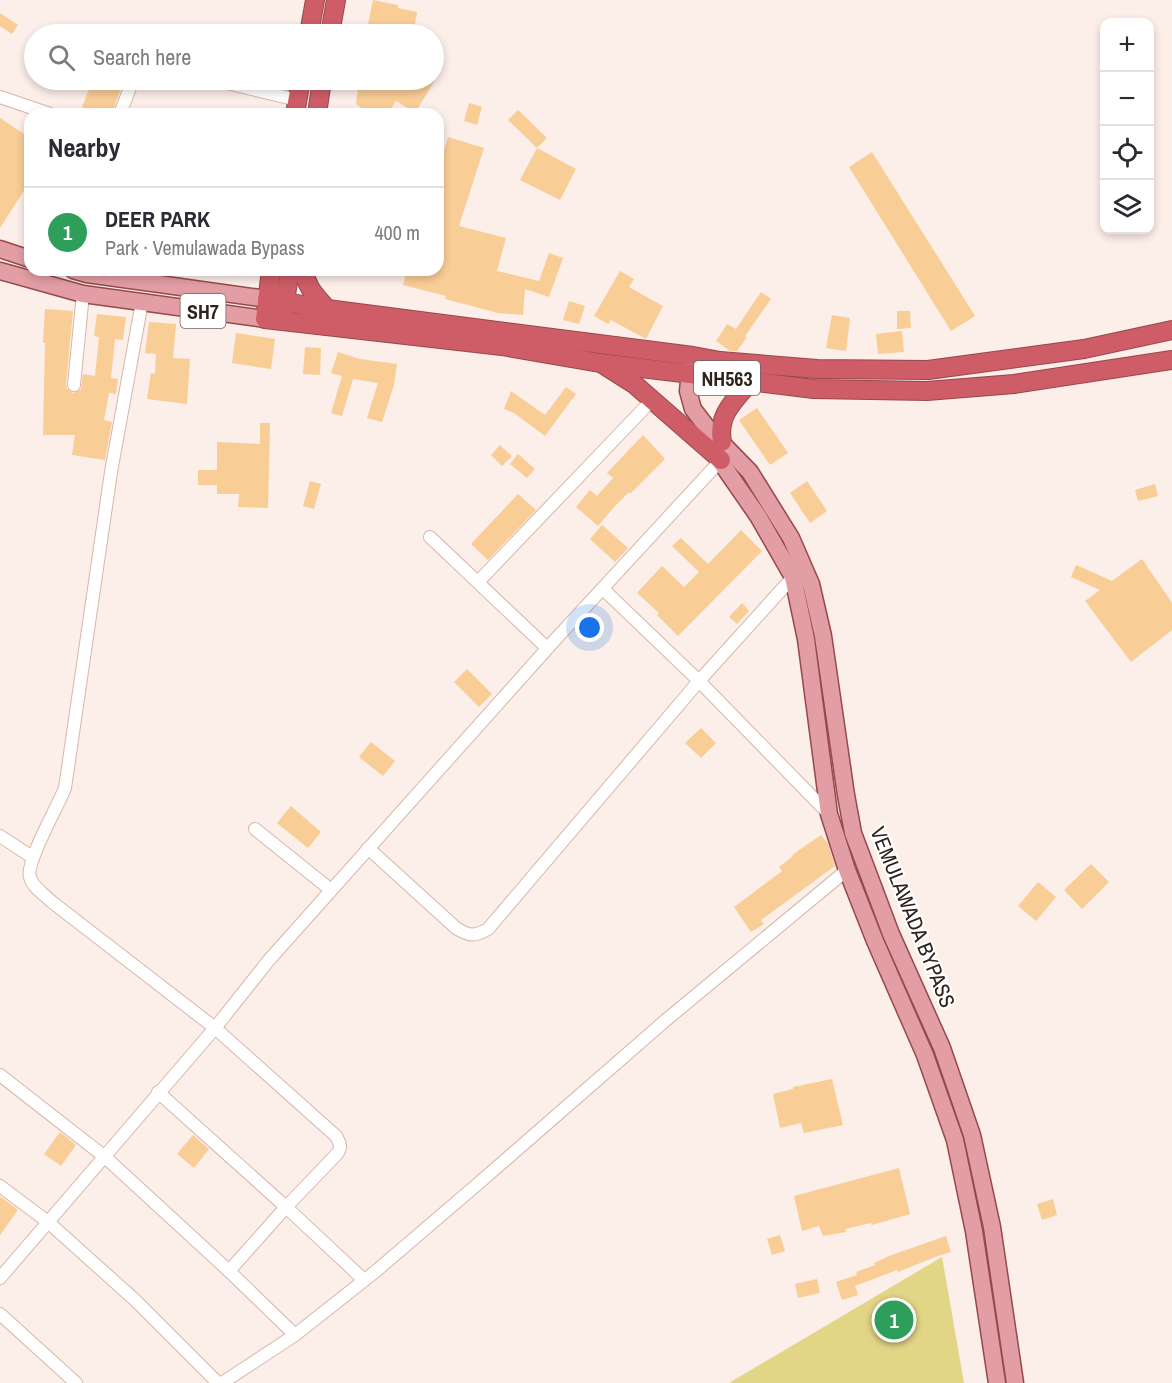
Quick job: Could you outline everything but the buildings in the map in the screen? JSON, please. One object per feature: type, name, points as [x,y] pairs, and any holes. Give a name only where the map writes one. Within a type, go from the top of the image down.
[{"type":"highway","points":[[311,24],[315,0]]},
{"type":"highway","points":[[332,24],[336,0]]},
{"type":"highway","points":[[296,107],[299,90]]},
{"type":"highway","points":[[317,108],[320,90]]},
{"type":"highway","points":[[272,276],[276,301]]},
{"type":"highway","points":[[273,320],[276,301],[287,276]]},
{"type":"highway","points":[[304,276],[311,292],[327,309]]},
{"type":"highway","name":"NH563","points":[[276,301],[684,364],[751,381],[814,389],[927,391],[1014,384],[1172,360]]},
{"type":"highway","name":"NH563","points":[[273,320],[502,346],[600,363],[684,364],[720,361],[817,369],[928,370],[1084,349],[1172,330]]},
{"type":"highway","points":[[600,363],[634,384],[652,400],[722,451]]},
{"type":"highway","points":[[722,451],[721,423],[731,404],[751,381]]},
{"type":"main road","points":[[0,249],[24,257]]},
{"type":"main road","name":"SH7","points":[[0,271],[83,294],[273,320]]},
{"type":"main road","name":"SH7","points":[[101,276],[276,301]]},
{"type":"main road","name":"VEMULAWADA BYPASS","points":[[684,364],[693,409],[722,451],[793,578],[806,639],[829,814],[847,870],[875,941],[926,1055],[955,1140],[974,1231],[997,1383]]},
{"type":"main road","name":"VEMULAWADA BYPASS","points":[[722,451],[750,471],[791,538],[811,584],[823,636],[853,833],[891,934],[942,1048],[972,1135],[992,1227],[1015,1383]]},
{"type":"street","points":[[122,108],[130,90]]},
{"type":"street","points":[[245,90],[296,107]]},
{"type":"street","points":[[0,97],[33,108]]},
{"type":"street","points":[[74,385],[83,294]]},
{"type":"street","points":[[142,302],[111,472],[65,788],[57,809],[32,857],[30,877],[52,902],[215,1028],[336,1136],[340,1143],[337,1154],[229,1270]]},
{"type":"street","points":[[478,582],[652,400]]},
{"type":"street","points":[[0,1278],[215,1028],[269,960],[547,648],[603,589],[722,451]]},
{"type":"street","points":[[430,537],[547,648]]},
{"type":"street","points":[[368,848],[456,928],[468,935],[476,935],[488,929],[699,681],[793,578]]},
{"type":"street","points":[[603,589],[699,681],[829,814]]},
{"type":"street","points":[[255,829],[331,890]]},
{"type":"street","points":[[0,836],[32,857]]},
{"type":"street","points":[[0,1186],[48,1222],[135,1300],[220,1383],[295,1335],[364,1280],[666,1020],[847,870]]},
{"type":"street","points":[[0,1075],[105,1157],[229,1270],[295,1335]]},
{"type":"street","points":[[158,1092],[364,1280]]},
{"type":"street","points":[[0,1314],[76,1383]]},
{"type":"shaded area","points":[[942,1257],[964,1383],[729,1383]]},
{"type":"place","name":"DEER PARK","points":[[894,1320]]}]
